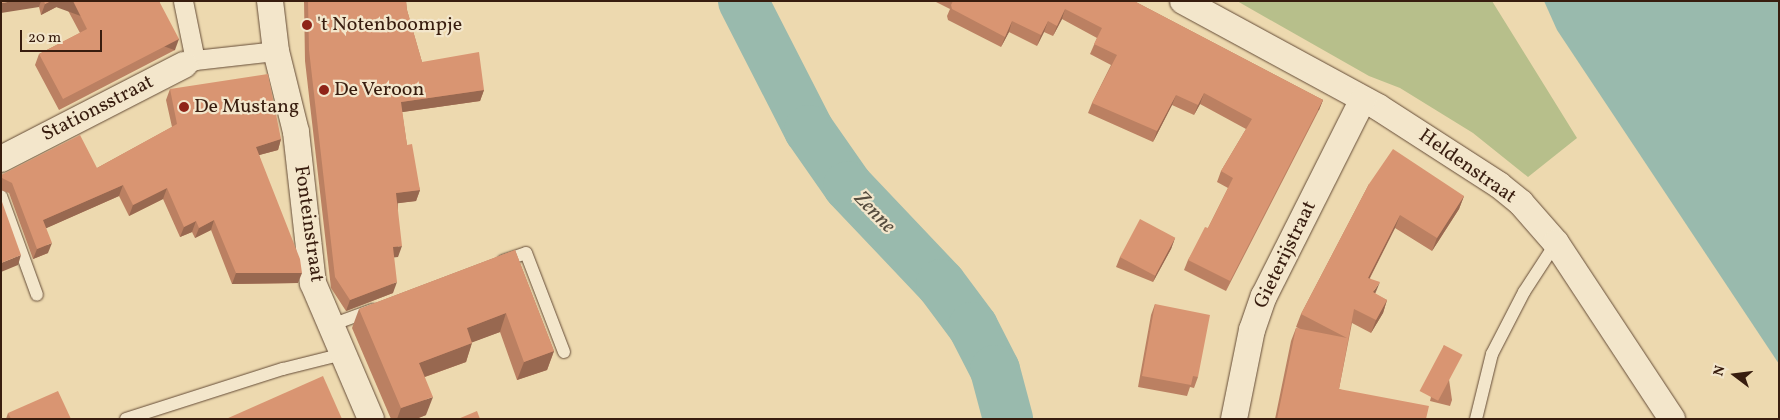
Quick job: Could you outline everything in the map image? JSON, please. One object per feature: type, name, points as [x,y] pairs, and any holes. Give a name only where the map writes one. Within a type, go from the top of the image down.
[{"type":"street","points":[[183,1],[189,62],[271,51]]},
{"type":"street","name":"Fonteinstraat","points":[[270,1],[271,51],[296,132],[313,283],[371,419]]},
{"type":"street","name":"Heldenstraat","points":[[1183,1],[1363,99],[1499,185],[1521,203],[1556,243],[1672,419]]},
{"type":"street","name":"Stationsstraat","points":[[1,158],[189,62]]},
{"type":"street","name":"Gieterijstraat","points":[[1234,419],[1252,330],[1264,296],[1363,99]]},
{"type":"lane","points":[[1,196],[37,295]]},
{"type":"lane","points":[[1476,419],[1492,354],[1524,292],[1556,243]]},
{"type":"lane","points":[[489,267],[526,253],[564,352]]},
{"type":"lane","points":[[332,325],[387,305]]},
{"type":"lane","points":[[126,419],[283,369],[344,354]]},
{"type":"green space","points":[[1237,1],[1492,1],[1577,138],[1528,177],[1473,133],[1400,88],[1369,76]]},
{"type":"shaded area","points":[[1544,1],[1779,1],[1779,364],[1557,30]]},
{"type":"building","points":[[73,1],[159,1],[179,39],[63,99],[39,54],[87,29]]},
{"type":"building","points":[[308,1],[406,1],[422,62],[479,52],[484,90],[401,102],[407,145],[412,144],[420,190],[396,193],[402,246],[393,247],[397,282],[350,300],[335,277],[309,50]]},
{"type":"building","points":[[953,1],[1134,1],[1323,100],[1230,281],[1188,260],[1205,227],[1208,228],[1233,178],[1221,171],[1252,119],[1204,93],[1198,105],[1176,95],[1157,131],[1092,103],[1117,55],[1094,44],[1102,28],[1065,9],[1057,26],[1048,21],[1041,35],[1012,21],[1005,37],[952,9]]},
{"type":"building","points":[[268,74],[281,139],[256,147],[300,259],[302,273],[236,273],[214,220],[199,228],[196,221],[184,227],[167,188],[133,205],[123,185],[43,220],[52,243],[37,249],[12,183],[1,179],[1,175],[80,135],[97,168],[177,124],[170,89]]},
{"type":"building","points":[[1393,149],[1464,196],[1437,238],[1400,215],[1368,278],[1380,282],[1373,292],[1387,300],[1376,320],[1354,309],[1339,389],[1429,406],[1426,419],[1277,419],[1296,328],[1347,338],[1301,314],[1369,184]]},
{"type":"building","points":[[1,199],[21,255],[1,263]]},
{"type":"building","points":[[1140,219],[1175,238],[1155,276],[1120,257]]},
{"type":"building","points":[[515,250],[554,351],[524,362],[506,313],[467,328],[472,343],[419,363],[433,397],[401,408],[359,309]]},
{"type":"building","points":[[1155,304],[1210,315],[1198,377],[1193,376],[1191,385],[1142,376]]},
{"type":"building","points":[[1444,345],[1463,355],[1438,401],[1420,391]]},
{"type":"building","points":[[323,376],[342,419],[226,419]]},
{"type":"building","points":[[58,391],[71,419],[11,419],[8,413]]},
{"type":"building","points":[[477,411],[480,419],[458,419]]},
{"type":"waterway","name":"Zenne","points":[[743,1],[809,130],[848,186],[941,284],[973,327],[995,370],[1008,419]]},
{"type":"place","name":"'t Notenboompje","points":[[307,25]]},
{"type":"place","name":"De Veroon","points":[[324,90]]},
{"type":"place","name":"De Mustang","points":[[184,107]]}]
